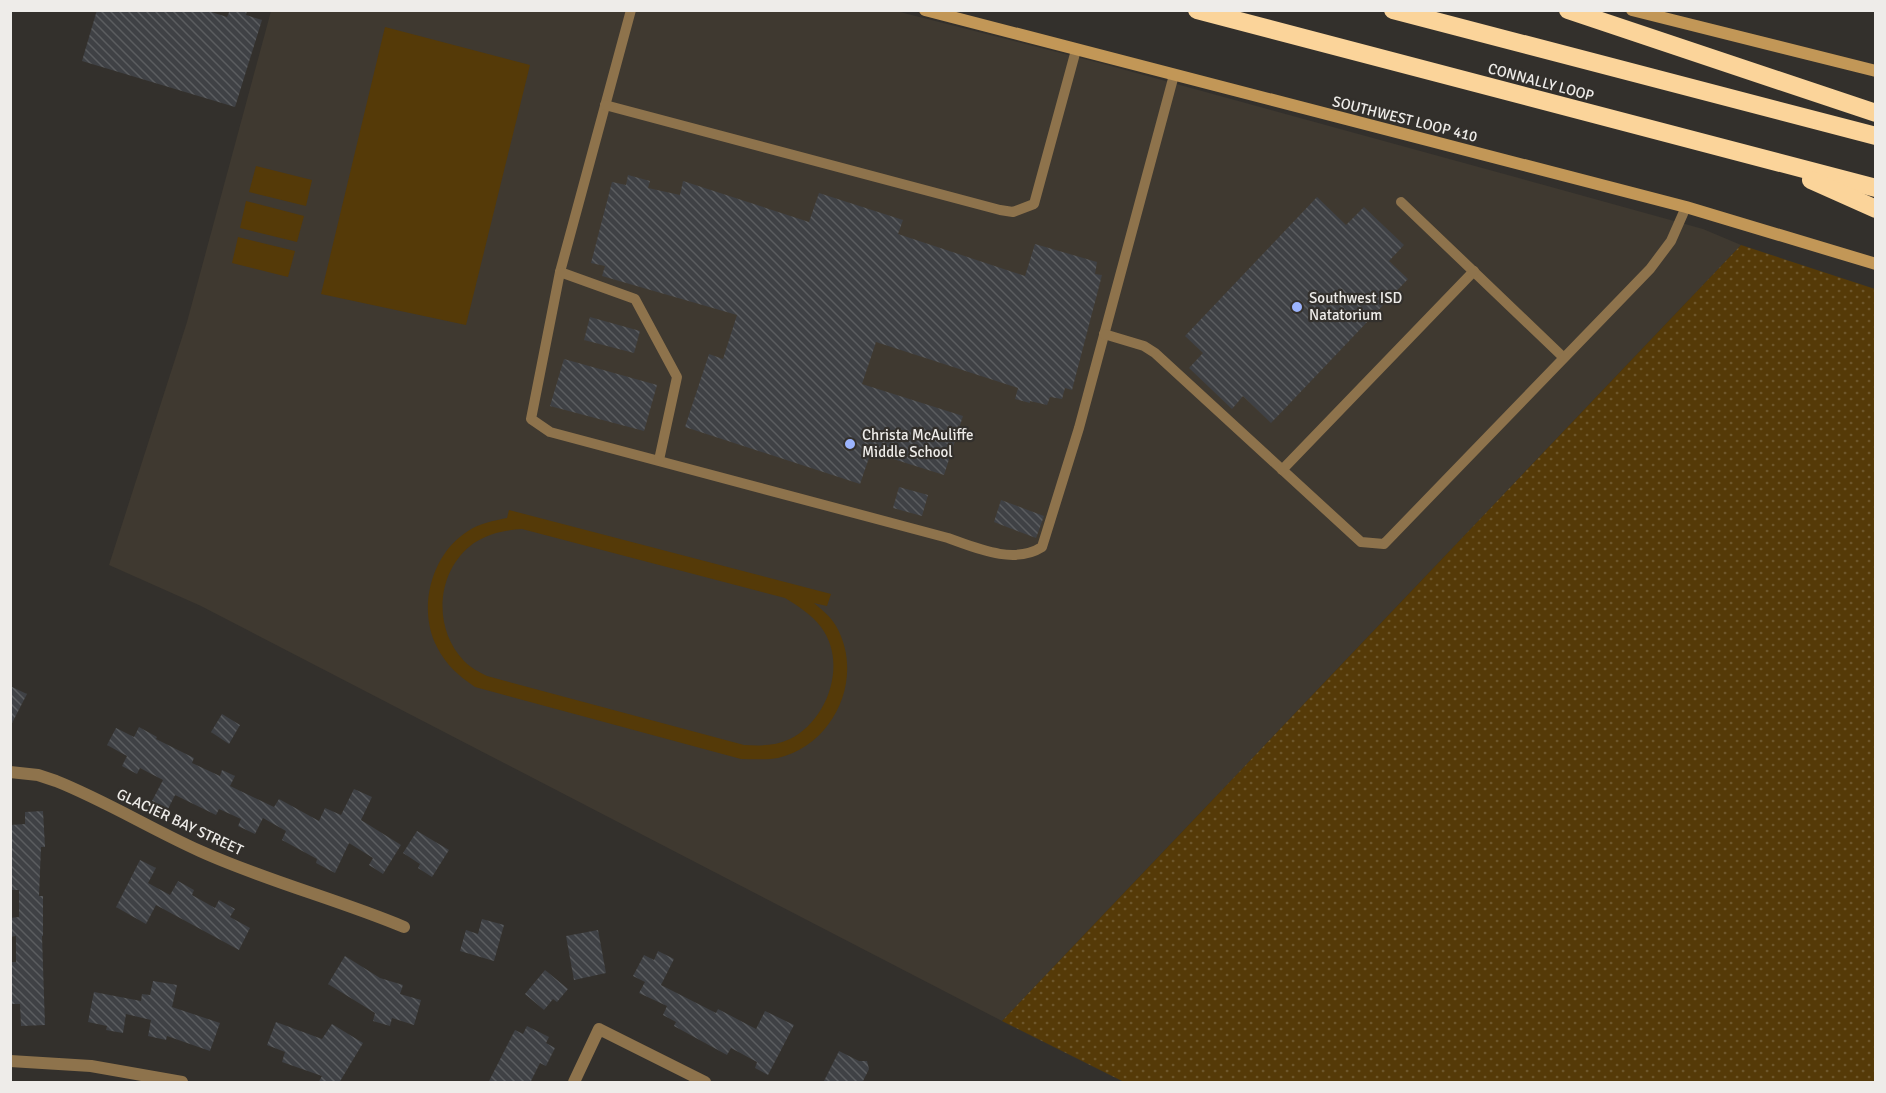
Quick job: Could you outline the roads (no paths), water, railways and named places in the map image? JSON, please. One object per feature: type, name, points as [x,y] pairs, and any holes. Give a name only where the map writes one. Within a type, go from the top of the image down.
[{"type":"highway","name":"CONNALLY LOOP","points":[[1197,10],[1875,188]]},
{"type":"highway","points":[[1394,10],[1875,136]]},
{"type":"highway","points":[[1568,10],[1875,113]]},
{"type":"highway","points":[[1763,159],[1875,209]]},
{"type":"main road","name":"SOUTHWEST LOOP 410","points":[[925,10],[1686,207],[1875,264]]},
{"type":"main road","points":[[1632,10],[1875,71]]},
{"type":"street","name":"GLACIER BAY STREET","points":[[10,772],[56,781],[240,868],[363,910],[404,927]]},
{"type":"street","points":[[574,1083],[599,1029],[705,1083]]},
{"type":"street","points":[[10,1061],[91,1066],[182,1083]]},
{"type":"lane","points":[[631,10],[560,272],[531,419],[550,432],[948,538],[981,549],[1018,556],[1042,547],[1079,428],[1174,75]]},
{"type":"lane","points":[[605,105],[1013,212],[1034,204],[1076,50]]},
{"type":"lane","points":[[1401,202],[1563,357]]},
{"type":"lane","points":[[1104,334],[1144,346],[1155,353],[1362,542],[1384,544],[1650,269],[1671,241],[1686,207]]},
{"type":"lane","points":[[1282,470],[1474,271]]},
{"type":"lane","points":[[560,272],[634,299],[677,377],[659,460]]},
{"type":"place","name":"Southwest ISD Natatorium","points":[[1297,307]]},
{"type":"place","name":"Christa McAuliffe Middle School","points":[[850,444]]}]
